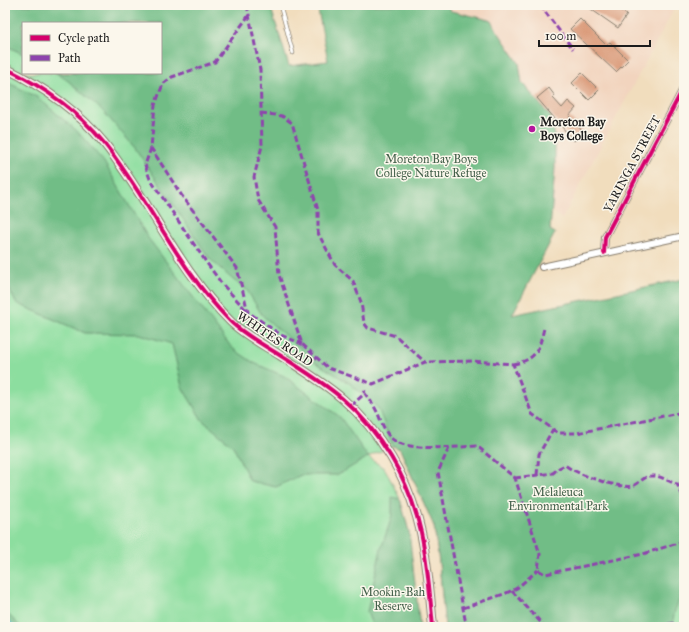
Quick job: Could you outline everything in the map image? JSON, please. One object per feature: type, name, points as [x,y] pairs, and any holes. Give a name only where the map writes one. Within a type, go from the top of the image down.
[{"type":"street","name":"WHITES ROAD","points":[[5,68],[47,92],[77,114],[103,142],[203,290],[230,321],[247,334],[321,380],[352,406],[370,427],[391,456],[406,484],[417,512],[424,544],[433,627]]},
{"type":"street","name":"YARINGA STREET","points":[[604,253],[605,237],[684,87]]},
{"type":"street","points":[[542,267],[684,236]]},
{"type":"lane","points":[[280,5],[293,53]]},
{"type":"shaded area","name":"Moreton Bay Boys College","points":[[365,5],[676,5],[562,219],[346,39]]},
{"type":"green space","name":"Melaleuca Environmental Park","points":[[5,5],[256,5],[344,311],[488,359],[684,279],[684,627],[445,627],[434,526],[400,449],[393,446],[368,457],[385,469],[400,499],[409,532],[375,627],[21,627],[5,611]]},
{"type":"green space","points":[[5,5],[270,5],[289,66],[328,61],[317,5],[447,5],[451,11],[490,20],[519,63],[522,83],[551,117],[555,137],[555,168],[550,230],[555,233],[512,315],[684,279],[684,592],[674,613],[674,627],[445,627],[434,526],[400,449],[393,446],[378,408],[349,383],[315,362],[262,315],[247,290],[232,279],[210,259],[135,148],[103,111],[67,80],[58,74],[162,74],[162,22],[22,22],[22,54],[5,45]]},
{"type":"green space","points":[[5,81],[37,97],[77,131],[104,162],[148,238],[232,348],[254,363],[284,376],[340,417],[368,457],[338,475],[301,475],[276,487],[250,481],[233,446],[202,420],[182,387],[172,344],[139,334],[85,333],[16,303],[5,280]]},
{"type":"green space","name":"Mookin-Bah Reserve","points":[[392,497],[400,499],[409,532],[420,627],[373,627],[367,612],[381,549],[392,516]]},
{"type":"green space","points":[[5,611],[21,627],[5,627]]},
{"type":"building","points":[[585,5],[613,5],[627,15],[618,28]]},
{"type":"building","points":[[580,19],[606,45],[610,42],[628,60],[616,72],[570,29]]},
{"type":"building","points":[[582,73],[599,90],[589,100],[572,83]]},
{"type":"building","points":[[549,88],[555,96],[553,98],[562,108],[568,101],[576,108],[569,116],[584,133],[574,141],[537,98]]},
{"type":"waterway","points":[[5,617],[14,627]]},
{"type":"marked path","points":[[247,5],[260,70],[262,146],[254,177],[258,200],[275,227],[279,275],[302,344],[328,368],[373,384],[425,362],[472,361],[513,364],[532,414],[558,433],[577,433],[684,412]]},
{"type":"marked path","points":[[540,5],[573,49]]},
{"type":"marked path","points":[[249,15],[215,62],[172,77],[163,84],[155,105],[151,148],[182,196],[237,268],[248,312],[281,335],[302,344]]},
{"type":"marked path","points":[[261,113],[282,116],[292,123],[318,210],[318,233],[335,265],[353,281],[361,302],[364,323],[368,328],[396,336],[425,362]]},
{"type":"marked path","points":[[151,148],[145,165],[150,179],[222,284],[248,312]]},
{"type":"marked path","points":[[513,364],[532,357],[538,348],[544,328]]},
{"type":"marked path","points":[[351,406],[363,395],[365,390]]},
{"type":"marked path","points":[[364,392],[376,409],[386,432],[395,441],[402,444],[423,447],[477,446],[515,478],[540,554],[538,570],[545,574],[643,554],[684,541]]},
{"type":"marked path","points":[[537,475],[539,454],[553,429]]},
{"type":"marked path","points":[[449,448],[438,472],[465,619],[469,627]]},
{"type":"marked path","points":[[515,478],[553,473],[565,465],[570,469],[598,480],[626,486],[635,485],[648,476],[655,476],[677,484],[684,498]]},
{"type":"marked path","points":[[463,608],[517,588],[538,570]]},
{"type":"marked path","points":[[512,591],[545,627]]},
{"type":"marked path","points":[[650,627],[676,623]]},
{"type":"cycle path","points":[[5,68],[59,100],[94,131],[135,187],[179,257],[212,301],[230,321],[248,335],[329,388],[343,399],[368,424],[391,457],[411,498],[418,519],[426,560],[433,627]]},
{"type":"cycle path","points":[[604,253],[605,237],[684,87]]},
{"type":"place","name":"Moreton Bay Boys College","points":[[532,129]]},
{"type":"park label","name":"Moreton Bay Boys College Nature Refuge","points":[[431,166]]}]
